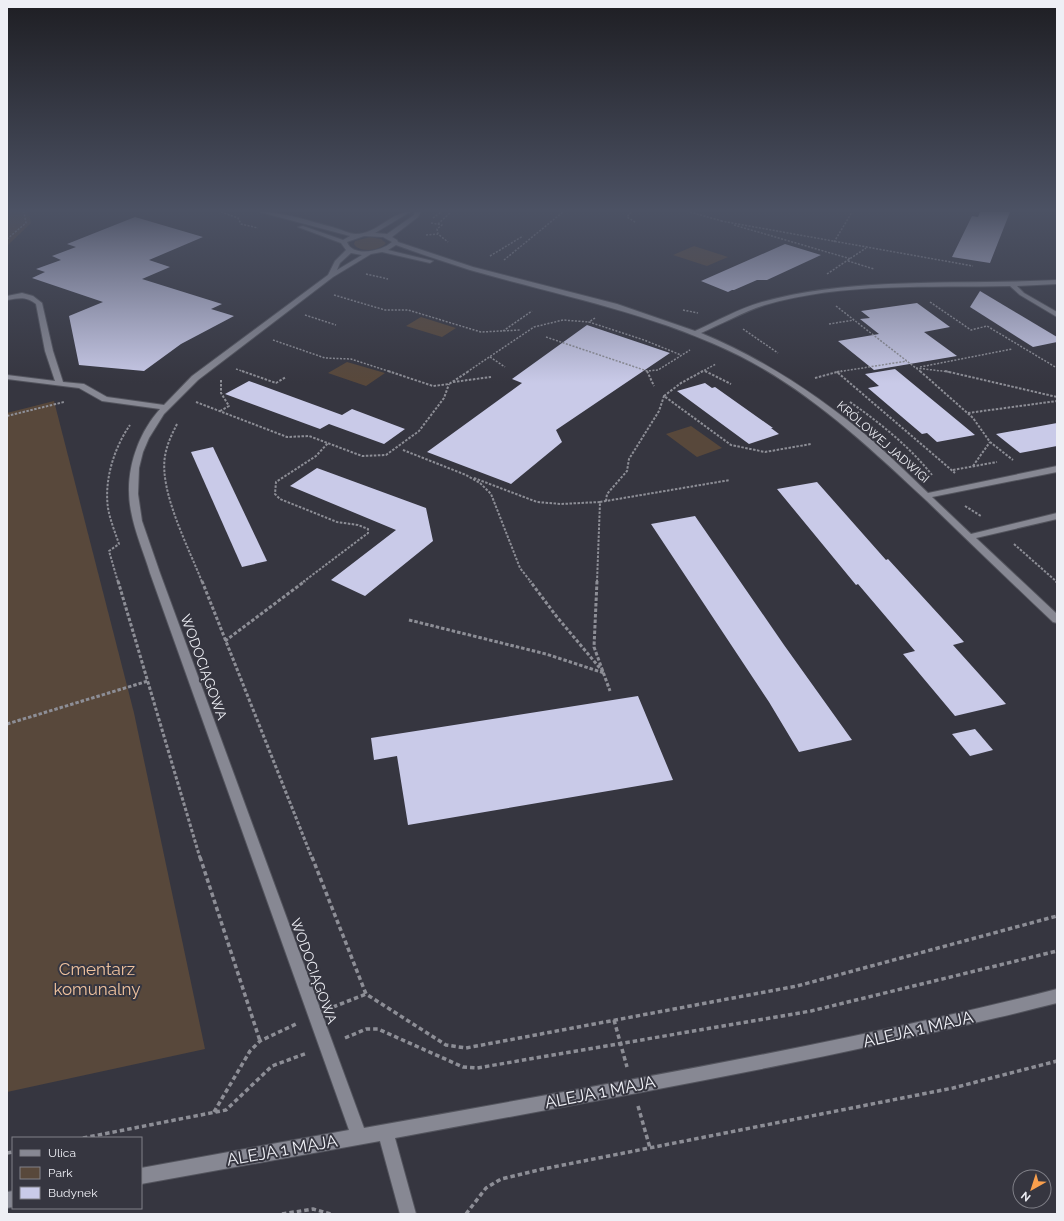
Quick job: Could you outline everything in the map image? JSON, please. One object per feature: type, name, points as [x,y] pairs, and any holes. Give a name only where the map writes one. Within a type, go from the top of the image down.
[{"type":"street","name":"WODOCIĄGOWA","points":[[331,276],[334,269]]},
{"type":"street","name":"WODOCIĄGOWA","points":[[343,269],[331,276],[195,378],[165,407],[158,415],[142,442],[134,463],[134,502],[155,573],[358,1136]]},
{"type":"street","name":"KRÓLOWEJ JADWIGI","points":[[474,269],[479,270]]},
{"type":"street","name":"KRÓLOWEJ JADWIGI","points":[[476,269],[630,310],[696,333],[743,354],[769,368],[837,416],[870,443],[1057,620]]},
{"type":"street","points":[[696,333],[748,309],[802,294],[860,287],[1057,282]]},
{"type":"street","points":[[1011,283],[1022,294],[1057,315]]},
{"type":"street","points":[[7,298],[22,295],[31,296],[39,303],[49,350],[60,383]]},
{"type":"street","points":[[7,377],[81,386],[105,399],[165,407]]},
{"type":"street","points":[[926,496],[1057,469]]},
{"type":"street","points":[[969,537],[1057,516]]},
{"type":"street","name":"ALEJA 1 MAJA","points":[[142,1176],[483,1114],[827,1049],[954,1022],[1057,996]]},
{"type":"street","points":[[385,1131],[408,1214]]},
{"type":"path","points":[[822,276],[834,269]]},
{"type":"path","points":[[362,273],[388,279]]},
{"type":"path","points":[[328,293],[385,310],[408,310],[481,332],[520,330]]},
{"type":"path","points":[[925,299],[971,330],[987,326],[1057,368]]},
{"type":"path","points":[[836,306],[916,368],[968,413],[990,442],[1012,459],[1019,461]]},
{"type":"path","points":[[306,310],[301,314],[336,325]]},
{"type":"path","points":[[502,331],[532,311]]},
{"type":"path","points":[[589,322],[599,315],[592,313]]},
{"type":"path","points":[[274,334],[269,339],[325,358],[351,359],[433,386],[452,382],[534,327],[563,320],[589,322],[651,342],[681,354]]},
{"type":"path","points":[[829,324],[854,320]]},
{"type":"path","points":[[748,325],[742,328],[747,334],[780,354]]},
{"type":"path","points":[[546,337],[646,371],[658,370],[681,354],[694,348],[688,346]]},
{"type":"path","points":[[916,368],[1012,349]]},
{"type":"path","points":[[490,356],[505,367]]},
{"type":"path","points":[[809,374],[815,378],[837,372],[907,361]]},
{"type":"path","points":[[238,363],[232,368],[276,383],[286,377]]},
{"type":"path","points":[[606,501],[611,489],[627,471],[629,459],[659,411],[664,396],[681,383],[716,364]]},
{"type":"path","points":[[916,368],[940,370],[1057,397]]},
{"type":"path","points":[[704,370],[731,384]]},
{"type":"path","points":[[646,371],[654,386]]},
{"type":"path","points":[[837,372],[952,470],[958,477],[962,488]]},
{"type":"path","points":[[216,380],[222,376],[221,393],[229,406],[220,411]]},
{"type":"path","points":[[452,382],[491,377]]},
{"type":"path","points":[[194,401],[287,437],[309,436],[362,456],[386,455],[419,431],[444,398],[448,384]]},
{"type":"path","points":[[664,396],[731,445],[765,452],[811,444]]},
{"type":"path","points":[[191,405],[197,397]]},
{"type":"path","points":[[7,416],[69,400]]},
{"type":"path","points":[[968,413],[1057,401]]},
{"type":"path","points":[[180,420],[167,442],[164,464],[164,479],[172,506],[366,994],[446,1045],[466,1048],[797,986],[1057,916]]},
{"type":"path","points":[[973,466],[990,442]]},
{"type":"path","points":[[225,641],[368,533],[368,529],[358,525],[337,522],[280,499],[275,494],[276,482],[316,456],[328,443]]},
{"type":"path","points":[[403,450],[538,502],[568,505],[600,502],[730,480]]},
{"type":"path","points":[[952,470],[1012,459]]},
{"type":"path","points":[[466,475],[480,483],[491,494],[520,568],[552,611],[604,674]]},
{"type":"path","points":[[600,502],[594,647],[610,690]]},
{"type":"path","points":[[409,620],[546,654],[604,674]]},
{"type":"path","points":[[7,724],[148,681]]},
{"type":"path","points":[[88,1137],[226,1110],[272,1066],[366,1030],[378,1030],[463,1067],[477,1068],[811,1011],[1057,952]]},
{"type":"path","points":[[214,1112],[250,1051],[260,1041]]},
{"type":"path","points":[[466,1214],[486,1188],[501,1179],[508,1177],[953,1088],[1057,1061]]},
{"type":"path","points":[[282,1214],[308,1209],[324,1209],[331,1214]]},
{"type":"green space","points":[[421,317],[456,328],[442,337],[406,326]]},
{"type":"green space","points":[[347,362],[385,373],[366,386],[328,373]]},
{"type":"green space","name":"Cmentarz komunalny","points":[[54,401],[134,713],[205,1049],[7,1092],[7,413]]},
{"type":"green space","points":[[691,426],[722,448],[697,457],[666,434]]},
{"type":"building","points":[[36,269],[165,269],[142,279],[222,304],[211,309],[234,316],[181,344],[144,371],[79,365],[69,316],[103,302],[32,278],[45,272]]},
{"type":"building","points":[[728,269],[791,269],[767,280],[757,280],[728,292],[701,281]]},
{"type":"building","points":[[980,291],[1057,337],[1057,342],[1033,347],[970,307]]},
{"type":"building","points":[[917,303],[950,327],[924,332],[957,356],[874,370],[838,341],[879,334],[860,319],[870,318],[861,311]]},
{"type":"building","points":[[587,325],[670,353],[556,430],[562,442],[511,484],[427,452],[522,383],[512,379]]},
{"type":"building","points":[[895,369],[975,435],[937,442],[927,433],[922,434],[868,388],[879,386],[865,374]]},
{"type":"building","points":[[249,381],[342,415],[352,409],[405,429],[384,444],[329,424],[320,429],[225,394]]},
{"type":"building","points":[[705,383],[712,388],[715,387],[773,428],[771,428],[779,434],[749,444],[677,391]]},
{"type":"building","points":[[1057,423],[1057,446],[1020,453],[996,434]]},
{"type":"building","points":[[213,447],[267,561],[242,567],[191,452]]},
{"type":"building","points":[[317,468],[426,508],[433,541],[365,596],[331,580],[396,530],[290,486]]},
{"type":"building","points":[[817,482],[886,560],[888,559],[964,642],[953,645],[1006,704],[955,716],[903,654],[915,651],[858,584],[856,585],[777,489]]},
{"type":"building","points":[[695,516],[852,740],[799,752],[769,702],[651,524]]},
{"type":"building","points":[[638,696],[673,780],[408,825],[397,756],[374,760],[371,738]]},
{"type":"building","points":[[975,729],[993,750],[970,756],[952,734]]}]
